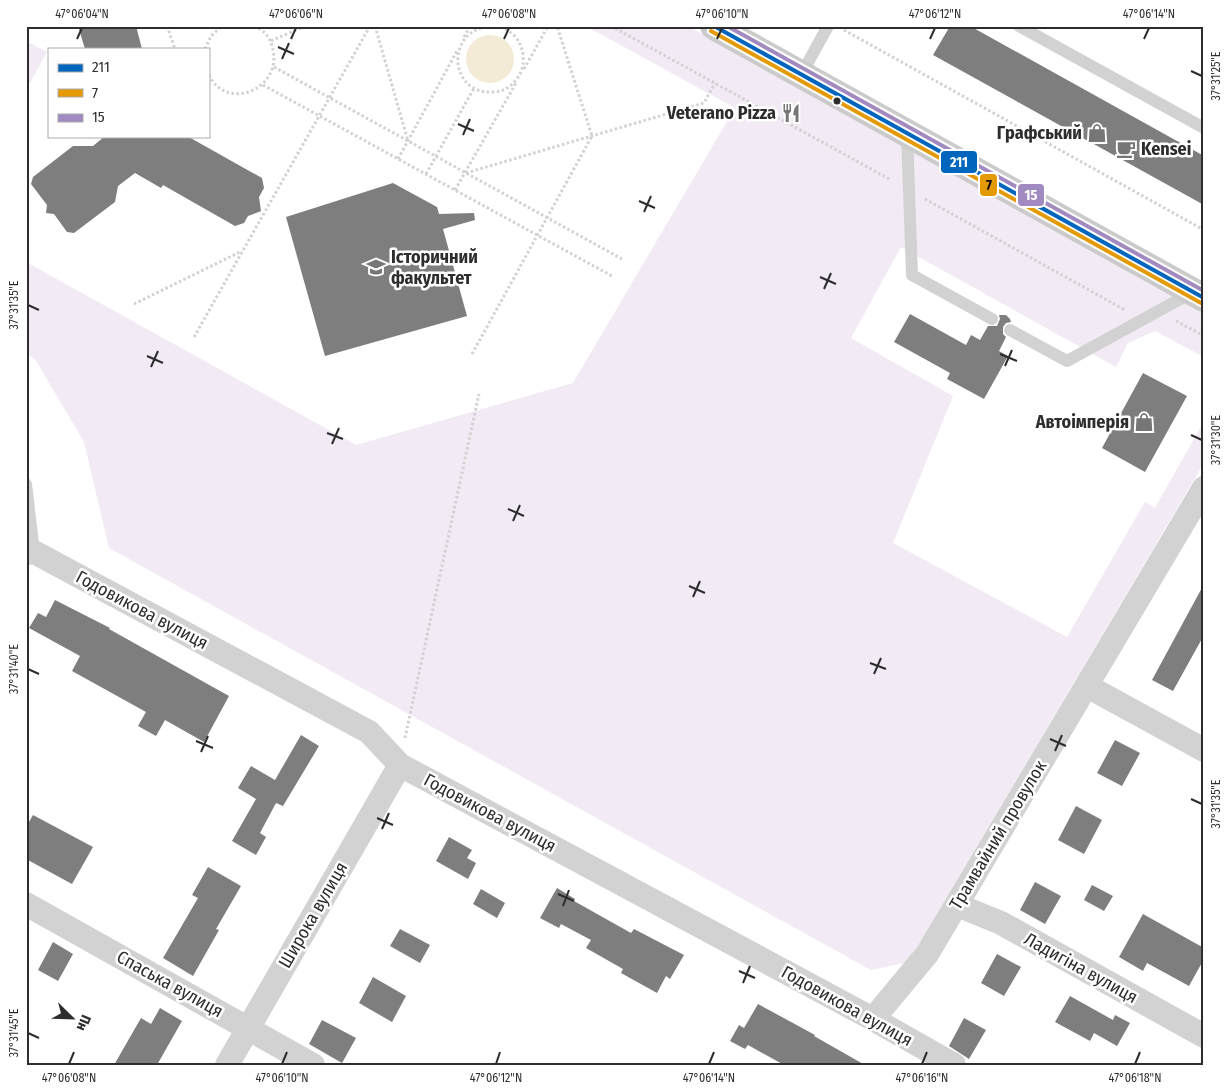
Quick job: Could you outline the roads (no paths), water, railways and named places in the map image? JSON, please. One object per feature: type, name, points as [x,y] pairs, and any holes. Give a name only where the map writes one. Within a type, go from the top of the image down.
[{"type":"main road","points":[[714,26],[1198,295]]},
{"type":"street","name":"Трамвайний провулок","points":[[873,1019],[927,954],[1204,488]]},
{"type":"street","name":"Годовикова вулиця","points":[[30,553],[369,732],[400,765],[873,1019],[954,1065]]},
{"type":"street","points":[[1086,686],[1204,750]]},
{"type":"street","name":"Широка вулиця","points":[[227,1065],[400,765]]},
{"type":"street","name":"Спаська вулиця","points":[[26,904],[313,1065]]},
{"type":"street","name":"Ладигіна вулиця","points":[[957,905],[1001,923],[1204,1036]]},
{"type":"lane","points":[[801,74],[828,26]]},
{"type":"lane","points":[[1019,26],[1204,128]]},
{"type":"lane","points":[[907,133],[912,275],[992,319]]},
{"type":"lane","points":[[1010,330],[1067,361],[1142,319],[1198,295]]},
{"type":"lane","points":[[26,484],[30,553]]},
{"type":"place","name":"Veterano Pizza","points":[[791,113]]},
{"type":"place","name":"Графський","points":[[1097,133]]},
{"type":"place","name":"Kensei","points":[[1126,149]]},
{"type":"place","name":"Історичний факультет","points":[[376,267]]},
{"type":"place","name":"Автоімперія","points":[[1144,422]]}]
